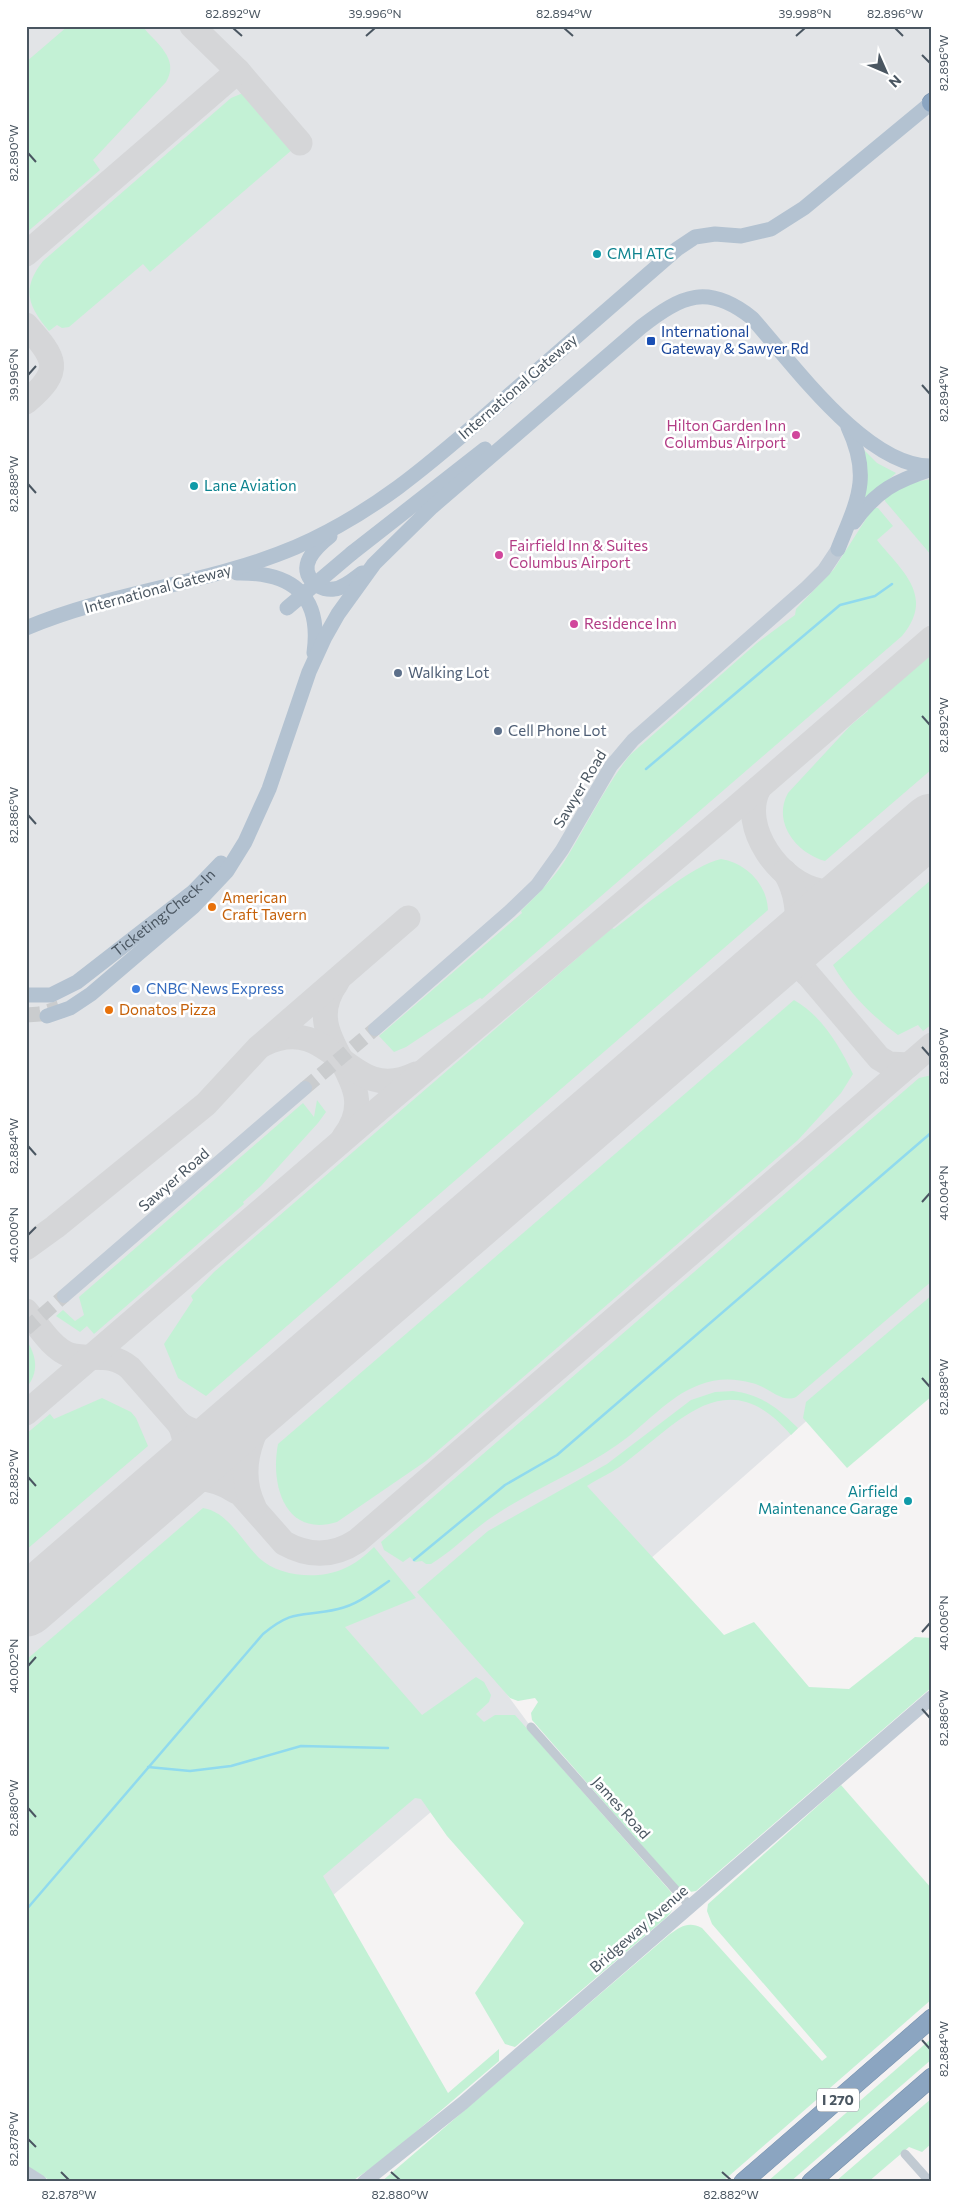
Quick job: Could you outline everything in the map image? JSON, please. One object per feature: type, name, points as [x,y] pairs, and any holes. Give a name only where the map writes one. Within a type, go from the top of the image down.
[{"type":"highway","name":"I 270","points":[[744,2182],[932,2018]]},
{"type":"highway","name":"I 270","points":[[811,2182],[932,2077]]},
{"type":"main road","name":"International Gateway","points":[[66,614],[218,574],[297,546],[381,501],[413,479],[677,248],[696,237],[715,234],[741,236],[771,229],[804,208],[931,102]]},
{"type":"main road","points":[[381,501],[324,541],[311,554],[306,567],[316,584],[324,588],[334,589],[354,579],[374,564],[432,507],[640,327],[676,303],[708,296],[722,299],[738,307],[752,318],[846,421],[871,444],[892,458],[914,465],[932,467]]},
{"type":"main road","points":[[287,608],[352,553],[478,454],[550,404]]},
{"type":"main road","points":[[838,549],[855,509],[862,470],[858,447],[846,421]]},
{"type":"main road","points":[[838,549],[862,511],[882,491],[903,478],[932,467]]},
{"type":"main road","points":[[309,672],[331,625],[374,564]]},
{"type":"main road","points":[[47,1016],[70,1008],[91,994],[210,890],[237,857],[269,789],[309,672],[314,650],[315,621],[310,605],[300,591],[287,581],[264,574],[218,574]]},
{"type":"main road","points":[[26,628],[66,614]]},
{"type":"main road","points":[[26,635],[66,614]]},
{"type":"main road","name":"Ticketing;Check-In","points":[[28,995],[51,995],[68,988],[192,892],[214,870],[240,839],[269,789]]},
{"type":"street","name":"Sawyer Road","points":[[375,1028],[531,891],[562,850],[612,766],[633,740],[807,587],[824,570],[838,549]]},
{"type":"street","name":"Sawyer Road","points":[[64,1296],[305,1088]]},
{"type":"street","name":"Bridgeway Avenue","points":[[364,2182],[463,2103],[932,1697]]},
{"type":"street","name":"James Road","points":[[531,1727],[690,1906]]},
{"type":"street","points":[[905,2154],[930,2182]]},
{"type":"street","points":[[26,2173],[40,2182]]},
{"type":"shaded area","points":[[26,26],[932,26],[932,1310],[503,1689],[531,1727],[26,2156]]},
{"type":"green space","points":[[68,26],[142,26],[165,52],[169,59],[170,74],[166,82],[93,160],[100,170],[26,233],[26,62]]},
{"type":"green space","points":[[243,93],[250,96],[293,145],[293,149],[150,272],[143,264],[69,327],[62,328],[57,325],[49,331],[36,313],[30,297],[32,280],[43,261],[231,98]]},
{"type":"green space","points":[[862,448],[877,463],[896,473],[863,502]]},
{"type":"green space","points":[[932,479],[932,556],[885,501],[885,497],[907,485]]},
{"type":"green space","points":[[873,508],[878,508],[893,526],[877,540],[905,574],[912,585],[915,596],[916,609],[911,622],[902,636],[482,999],[480,998],[406,1047],[394,1052],[379,1036],[522,913],[521,911],[538,894],[564,862],[603,794],[630,755],[757,643],[795,615],[796,609],[834,569]]},
{"type":"green space","points":[[932,652],[932,769],[825,861],[814,857],[796,844],[785,825],[783,815],[784,804],[788,793],[851,725],[868,711],[867,709]]},
{"type":"green space","points":[[721,859],[739,865],[754,876],[764,892],[768,910],[206,1396],[178,1378],[164,1344],[193,1300],[191,1296],[214,1272],[612,928],[614,929],[651,900],[696,870]]},
{"type":"green space","points":[[932,879],[932,1024],[923,1031],[918,1025],[898,1035],[862,1003],[833,965]]},
{"type":"green space","points":[[794,1000],[813,1014],[829,1032],[853,1074],[841,1093],[798,1140],[426,1461],[337,1522],[319,1525],[305,1522],[293,1515],[279,1491],[276,1460],[278,1444]]},
{"type":"green space","points":[[932,1075],[932,1281],[796,1397],[791,1399],[785,1398],[758,1385],[739,1380],[719,1380],[699,1385],[687,1390],[656,1412],[617,1445],[602,1455],[495,1515],[431,1564],[426,1564],[422,1561],[415,1562],[410,1557],[403,1562],[384,1550],[381,1542],[919,1078]]},
{"type":"green space","points":[[317,1100],[326,1112],[261,1186],[243,1202],[244,1204],[94,1334],[87,1326],[80,1332],[56,1316],[63,1310],[75,1321],[84,1315],[79,1297],[303,1103],[314,1117]]},
{"type":"green space","points":[[932,1295],[932,1396],[847,1468],[803,1418],[806,1402]]},
{"type":"green space","points":[[27,1341],[35,1359],[35,1371],[26,1388]]},
{"type":"green space","points":[[733,1391],[761,1399],[783,1414],[798,1428],[791,1435],[768,1413],[746,1402],[726,1400],[706,1405],[686,1415],[621,1466],[587,1486],[724,1635],[754,1622],[809,1687],[849,1689],[915,1637],[932,1638],[932,1687],[696,1891],[690,1892],[679,1888],[532,1720],[531,1713],[538,1702],[535,1698],[518,1701],[510,1698],[417,1592],[488,1531],[607,1464],[691,1400],[715,1392]]},
{"type":"green space","points":[[102,1398],[131,1412],[136,1418],[148,1446],[26,1550],[26,1434],[50,1414],[54,1419]]},
{"type":"green space","points":[[203,1508],[220,1515],[227,1521],[259,1558],[277,1569],[288,1573],[322,1575],[343,1569],[356,1562],[374,1547],[416,1598],[345,1627],[422,1715],[476,1677],[484,1682],[491,1695],[489,1702],[476,1714],[484,1722],[495,1715],[515,1715],[671,1892],[674,1906],[667,1917],[515,2047],[505,2044],[475,1993],[524,1923],[447,1836],[421,1799],[415,1798],[323,1876],[448,2093],[499,2049],[499,2061],[384,2159],[351,2182],[52,2182],[26,2165],[26,1660]]},
{"type":"green space","points":[[841,1785],[932,1889],[932,1999],[722,2182],[381,2182],[670,1934],[685,1925],[702,1928],[822,2061],[827,2057],[712,1924],[707,1911],[708,1904]]},
{"type":"green space","points":[[932,2038],[932,2059],[790,2182],[767,2182]]},
{"type":"green space","points":[[932,2098],[932,2143],[922,2152],[909,2147],[868,2182],[835,2182]]},
{"type":"waterway","points":[[646,769],[840,605],[875,596],[892,584]]},
{"type":"waterway","points":[[414,1560],[505,1485],[557,1455],[932,1132]]},
{"type":"waterway","points":[[26,1910],[263,1634],[292,1617],[345,1607],[365,1598],[389,1581]]},
{"type":"waterway","points":[[148,1767],[190,1771],[231,1766],[301,1746],[388,1748]]},
{"type":"taxiway","points":[[192,26],[238,71],[300,143]]},
{"type":"taxiway","points":[[26,254],[238,71]]},
{"type":"taxiway","points":[[26,325],[44,347],[52,364],[51,373],[46,381],[26,402]]},
{"type":"taxiway","points":[[26,1413],[379,1109],[733,810],[932,638]]},
{"type":"taxiway","points":[[759,788],[754,803],[754,820],[759,836],[767,852],[791,878],[806,886],[829,892],[849,888],[874,874]]},
{"type":"taxiway","points":[[785,872],[795,896],[799,964],[879,1058],[889,1064],[909,1065]]},
{"type":"taxiway","points":[[26,1248],[55,1227],[206,1104],[258,1048],[408,918]]},
{"type":"taxiway","points":[[764,969],[776,963],[786,962],[796,965],[806,973]]},
{"type":"taxiway","points":[[337,982],[327,1003],[326,1023],[332,1042],[350,1078],[356,1096],[355,1116],[344,1137]]},
{"type":"taxiway","points":[[264,1044],[288,1037],[308,1039],[373,1079],[393,1081],[416,1074]]},
{"type":"taxiway","points":[[26,1311],[51,1342],[63,1352],[78,1357],[108,1358],[123,1363],[130,1368],[284,1543],[293,1548],[312,1553],[339,1550],[357,1541],[932,1045]]},
{"type":"taxiway","points":[[254,1507],[248,1489],[246,1472],[248,1455],[260,1422],[290,1378]]},
{"type":"taxiway","points":[[174,1478],[181,1465],[185,1451],[184,1438],[179,1423]]},
{"type":"taxiway","points":[[181,1425],[195,1432],[209,1434],[223,1431],[237,1424]]},
{"type":"taxiway","points":[[161,1490],[179,1482],[198,1479],[216,1482],[235,1491]]},
{"type":"runway","points":[[26,1606],[932,824]]},
{"type":"tunnel","points":[[26,1015],[40,1014],[59,1008]]},
{"type":"tunnel","points":[[305,1088],[375,1029]]},
{"type":"tunnel","points":[[26,1329],[64,1296]]},
{"type":"place","name":"CMH ATC","points":[[597,254]]},
{"type":"place","name":"International Gateway & Sawyer Rd","points":[[651,341]]},
{"type":"place","name":"Hilton Garden Inn Columbus Airport","points":[[796,435]]},
{"type":"place","name":"Lane Aviation","points":[[194,486]]},
{"type":"place","name":"Fairfield Inn & Suites Columbus Airport","points":[[499,555]]},
{"type":"place","name":"Residence Inn","points":[[574,624]]},
{"type":"place","name":"Walking Lot","points":[[398,673]]},
{"type":"place","name":"Cell Phone Lot","points":[[498,731]]},
{"type":"place","name":"American Craft Tavern","points":[[212,907]]},
{"type":"place","name":"CNBC News Express","points":[[136,989]]},
{"type":"place","name":"Donatos Pizza","points":[[109,1010]]},
{"type":"place","name":"Airfield Maintenance Garage","points":[[908,1501]]}]
